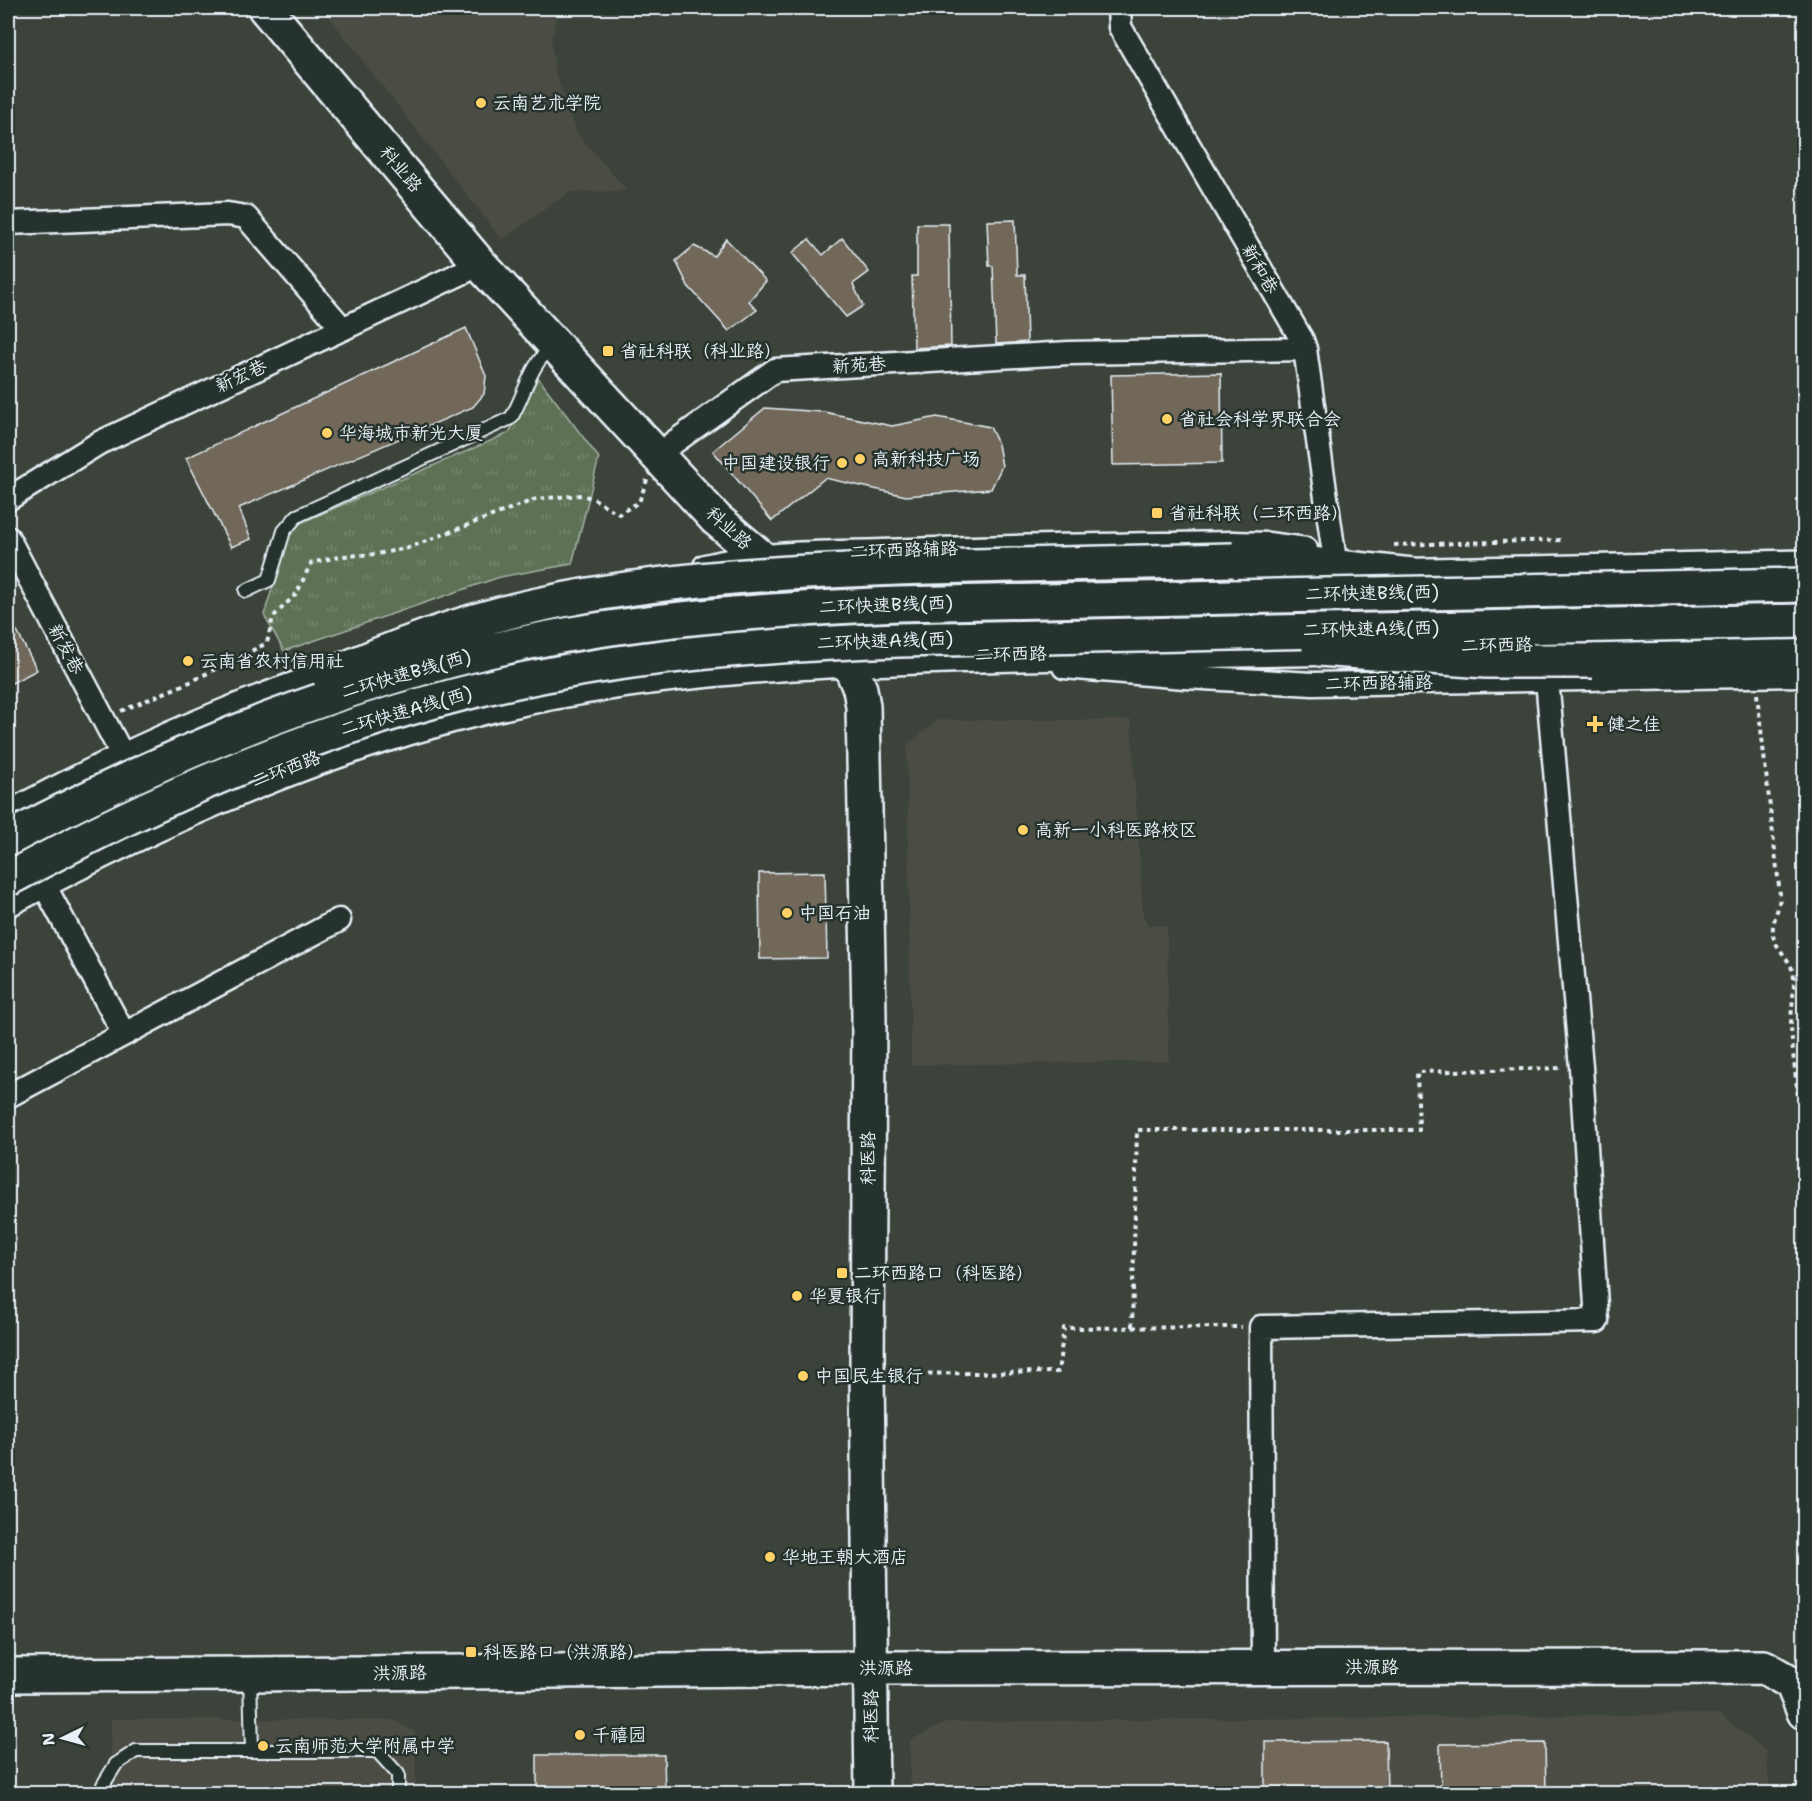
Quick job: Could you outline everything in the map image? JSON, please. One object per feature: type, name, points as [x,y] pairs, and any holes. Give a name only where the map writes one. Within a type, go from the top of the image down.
[{"type":"main road","name":"科业路","points":[[266,8],[479,263],[716,519],[762,558]]},
{"type":"main road","name":"科业路","points":[[293,8],[494,249],[731,504],[762,558]]},
{"type":"main road","name":"科医路","points":[[762,558],[795,591],[848,660],[860,689],[864,706],[869,1016],[867,1374],[872,1794]]},
{"type":"main road","points":[[173,758],[282,698],[380,655],[426,637],[496,616],[579,597],[691,582],[823,571],[952,566],[1233,560],[1291,562],[1412,575]]},
{"type":"main road","points":[[8,819],[125,760],[234,712],[348,671],[473,636],[582,614],[703,598],[795,591],[953,584],[1804,567]]},
{"type":"main road","name":"二环快速B线(西)","points":[[8,839],[173,758],[240,728],[308,703],[443,662],[585,632],[705,616],[931,603],[1804,585]]},
{"type":"main road","name":"二环快速A线(西)","points":[[8,879],[154,805],[265,757],[386,715],[519,681],[628,662],[764,647],[910,639],[1804,621]]},
{"type":"main road","points":[[1123,634],[1486,661],[1548,662],[1804,656]]},
{"type":"main road","name":"二环西路","points":[[8,899],[161,822],[249,783],[337,750],[424,723],[523,698],[630,679],[711,670],[848,660],[955,656],[1804,639]]},
{"type":"main road","name":"洪源路","points":[[8,1674],[871,1668],[1764,1667],[1792,1683],[1804,1712]]},
{"type":"street","name":"新和巷","points":[[1119,8],[1120,27],[1305,349],[1334,554]]},
{"type":"street","points":[[8,223],[228,213],[246,217],[343,328]]},
{"type":"street","name":"新宏巷","points":[[8,499],[99,443],[479,263]]},
{"type":"street","name":"新苑巷","points":[[673,443],[775,370],[1069,352],[1154,354],[1305,349]]},
{"type":"street","name":"新发巷","points":[[8,538],[125,760]]},
{"type":"street","name":"二环西路辅路","points":[[582,614],[633,590],[682,573],[721,563],[762,558],[941,549],[1233,543],[1286,546],[1334,554],[1412,575]]},
{"type":"street","name":"二环西路辅路","points":[[955,656],[1284,683],[1339,684],[1804,675]]},
{"type":"street","points":[[1263,1667],[1261,1327],[1597,1321],[1581,1067],[1547,680]]},
{"type":"street","points":[[42,881],[124,1034]]},
{"type":"street","points":[[8,1096],[339,920]]},
{"type":"lane","points":[[246,591],[269,580],[284,531],[297,516],[511,418],[532,368],[554,345]]},
{"type":"lane","points":[[250,1674],[252,1750]]},
{"type":"lane","points":[[101,1794],[103,1785],[116,1764],[136,1751],[252,1750],[377,1751],[398,1774],[398,1794]]},
{"type":"path","points":[[103,718],[190,682],[267,643],[273,617],[297,593],[311,563],[342,556],[377,554],[408,548],[536,499],[582,495],[594,499],[619,514],[639,502],[648,478]]},
{"type":"path","points":[[1389,545],[1561,540]]},
{"type":"path","points":[[1755,675],[1780,895],[1780,905],[1772,928],[1774,940],[1788,960],[1794,979],[1791,1028],[1804,1145]]},
{"type":"path","points":[[1132,1327],[1137,1130],[1419,1130],[1417,1072],[1581,1067]]},
{"type":"path","points":[[867,1374],[1058,1372],[1064,1328],[1261,1327]]},
{"type":"shaded area","name":"云南艺术学院","points":[[322,8],[558,8],[551,40],[555,72],[577,133],[627,191],[569,192],[502,240]]},
{"type":"shaded area","name":"高新一小科医路校区","points":[[938,720],[1131,720],[1143,915],[1148,925],[1167,926],[1169,1061],[911,1065],[907,745]]},
{"type":"shaded area","points":[[1719,1714],[1766,1751],[1770,1793],[910,1793],[910,1740],[948,1722]]},
{"type":"shaded area","name":"云南师范大学附属中学","points":[[111,1719],[394,1720],[415,1732],[416,1793],[93,1794],[111,1761]]},
{"type":"green space","points":[[536,375],[599,458],[572,564],[500,577],[284,651],[264,615],[291,527],[509,433]]},
{"type":"building","points":[[1015,220],[1017,275],[1025,275],[1027,342],[996,344],[993,266],[989,266],[987,221]]},
{"type":"building","points":[[917,224],[949,224],[951,346],[914,348],[912,276],[917,276]]},
{"type":"building","points":[[842,238],[869,272],[853,284],[863,306],[846,317],[792,253],[809,239],[823,255]]},
{"type":"building","points":[[726,239],[766,281],[749,301],[757,310],[729,331],[688,286],[676,261],[694,246],[714,256]]},
{"type":"building","name":"华海城市新光大厦","points":[[466,328],[486,376],[484,394],[473,407],[239,508],[251,539],[231,547],[186,458]]},
{"type":"building","name":"省社会科学界联合会","points":[[1221,373],[1222,463],[1113,465],[1111,375]]},
{"type":"building","name":"高新科技广场","points":[[765,408],[824,412],[892,426],[937,417],[990,427],[998,444],[1002,466],[991,489],[906,496],[825,478],[772,521],[713,451]]},
{"type":"building","points":[[8,614],[37,670],[8,685]]},
{"type":"building","points":[[825,872],[827,958],[760,959],[759,873]]},
{"type":"building","points":[[1386,1741],[1387,1794],[1265,1794],[1265,1742]]},
{"type":"building","points":[[1545,1743],[1546,1794],[1441,1794],[1440,1744]]},
{"type":"building","points":[[537,1755],[664,1755],[665,1794],[537,1794]]},
{"type":"place","name":"云南艺术学院","points":[[481,103]]},
{"type":"place","name":"省社科联（科业路）","points":[[608,351]]},
{"type":"place","name":"省社会科学界联合会","points":[[1167,419]]},
{"type":"place","name":"华海城市新光大厦","points":[[327,433]]},
{"type":"place","name":"高新科技广场","points":[[860,459]]},
{"type":"place","name":"中国建设银行","points":[[842,463]]},
{"type":"place","name":"省社科联（二环西路）","points":[[1157,513]]},
{"type":"place","name":"云南省农村信用社","points":[[188,661]]},
{"type":"place","name":"健之佳","points":[[1595,724]]},
{"type":"place","name":"高新一小科医路校区","points":[[1023,830]]},
{"type":"place","name":"中国石油","points":[[787,913]]},
{"type":"place","name":"二环西路口（科医路）","points":[[842,1273]]},
{"type":"place","name":"华夏银行","points":[[797,1296]]},
{"type":"place","name":"中国民生银行","points":[[803,1376]]},
{"type":"place","name":"华地王朝大酒店","points":[[770,1557]]},
{"type":"place","name":"科医路口（洪源路）","points":[[471,1652]]},
{"type":"place","name":"千禧园","points":[[580,1735]]},
{"type":"place","name":"云南师范大学附属中学","points":[[263,1746]]}]
